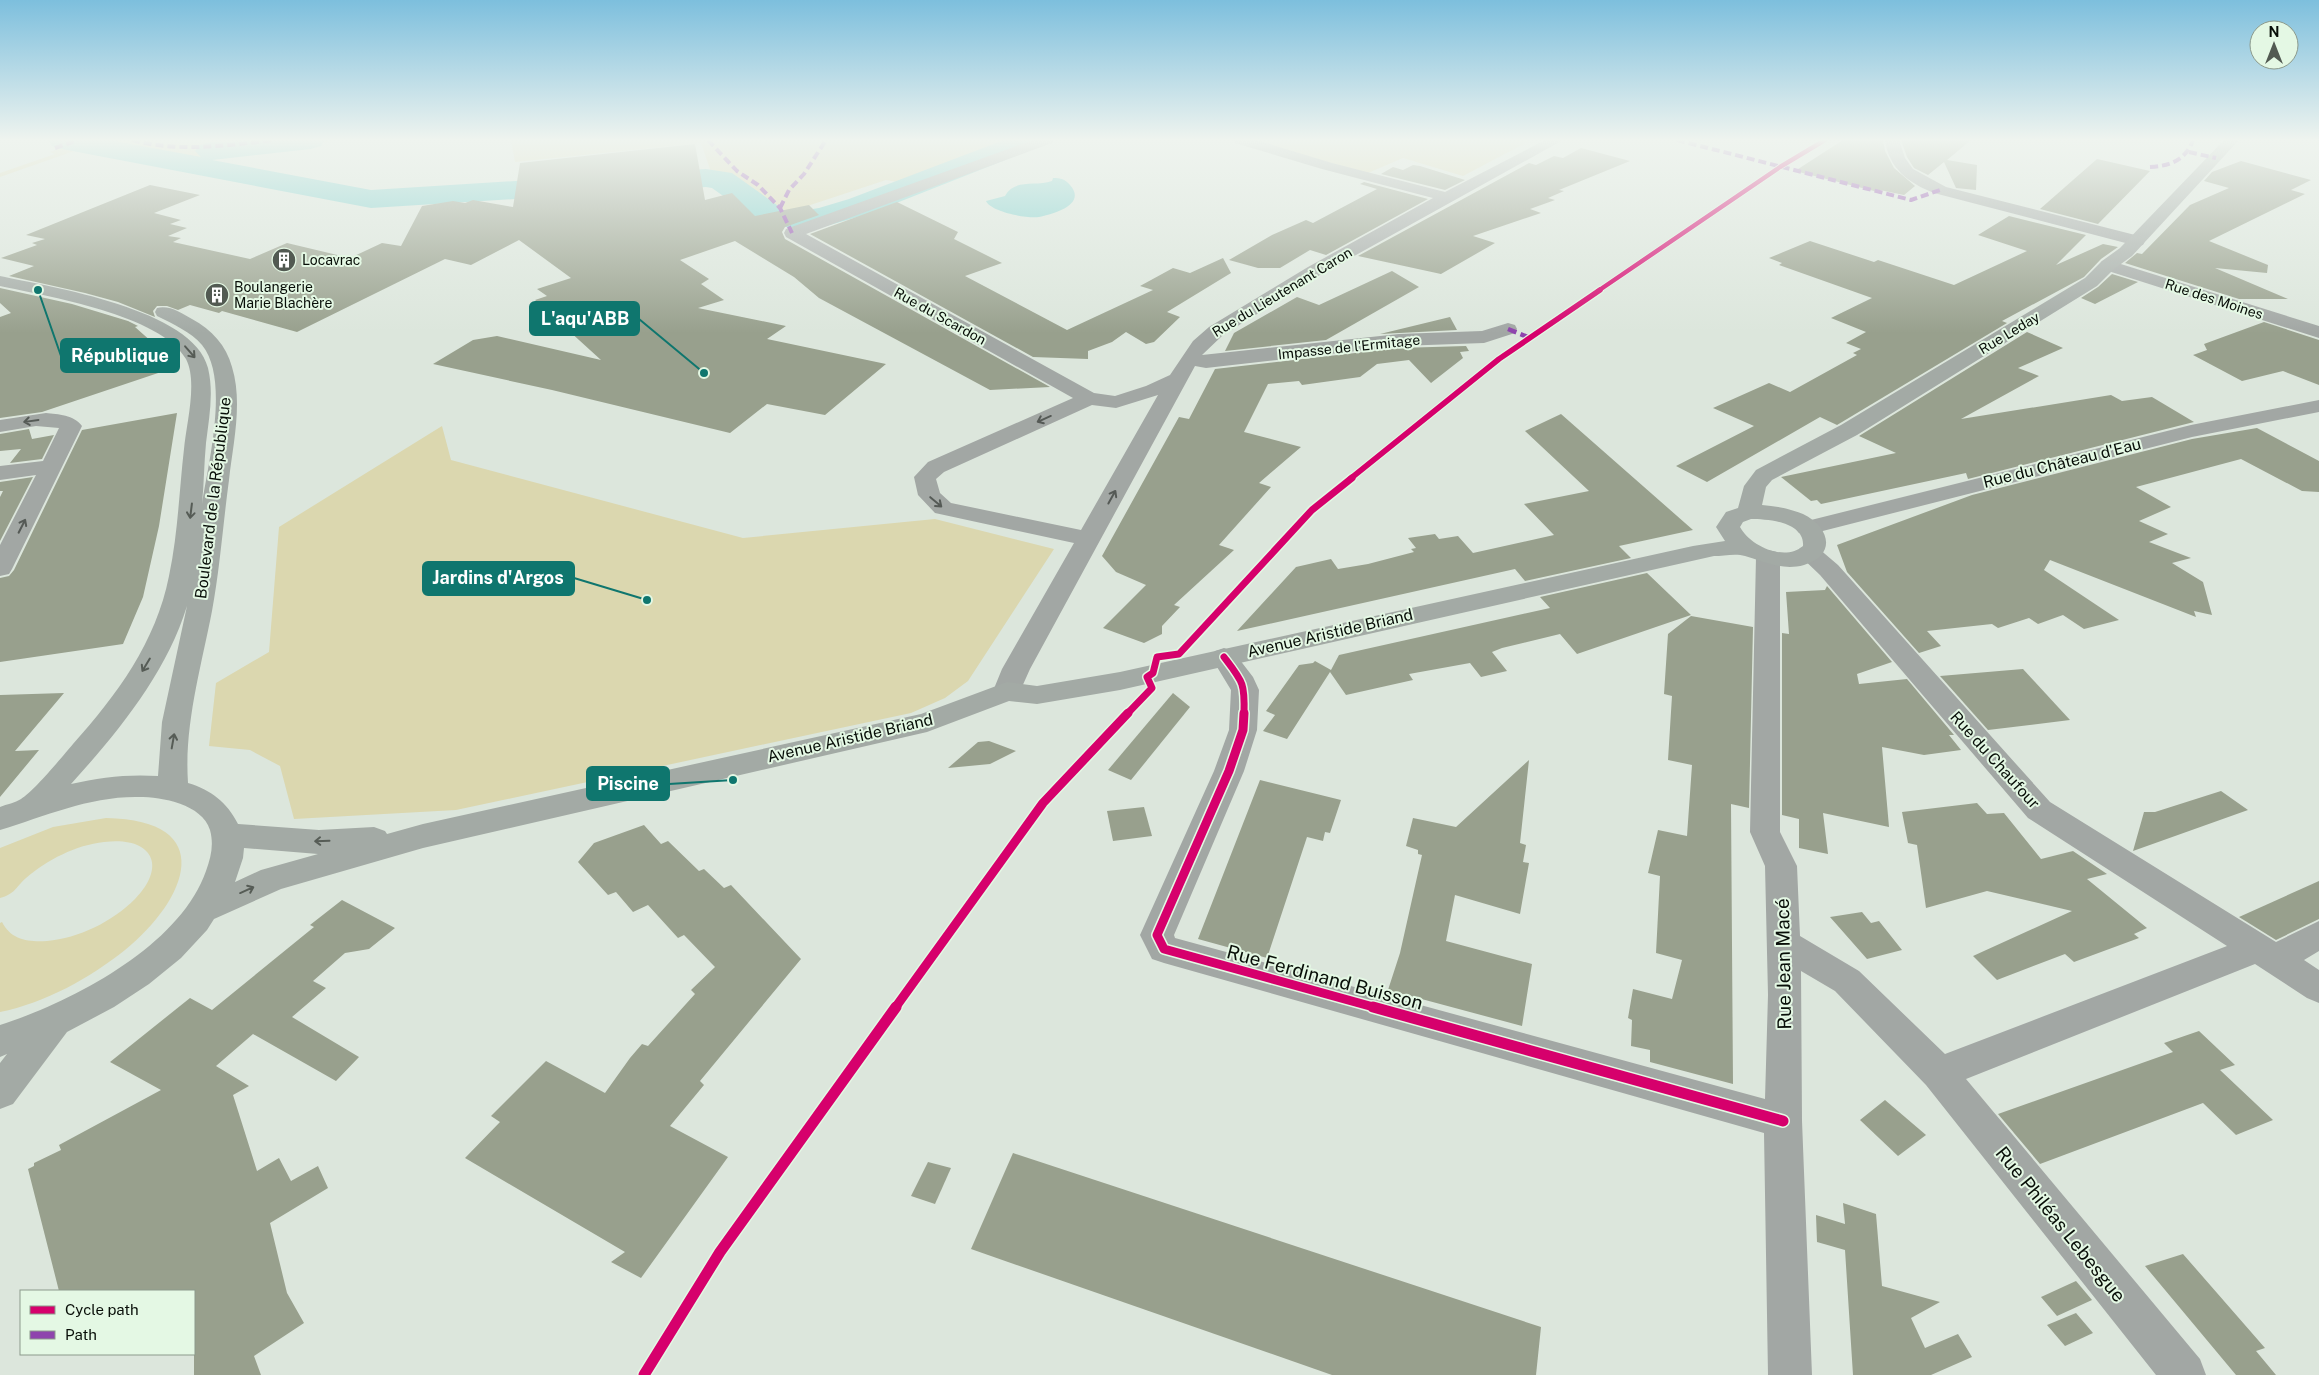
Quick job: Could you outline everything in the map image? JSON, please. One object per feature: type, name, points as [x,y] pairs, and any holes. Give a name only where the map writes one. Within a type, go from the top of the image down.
[{"type":"main road","name":"Rue Leday","points":[[1755,486],[1764,475],[1849,430],[2091,282],[2108,265],[2126,252],[2172,204]]},
{"type":"main road","name":"Boulevard de la République","points":[[0,268],[159,310],[196,330],[208,340],[216,350],[224,370],[227,381],[225,423],[199,608],[171,751],[173,789]]},
{"type":"main road","name":"Boulevard de la République","points":[[0,281],[113,308],[154,323],[185,346],[195,357],[200,374],[201,392],[193,490],[181,584],[171,618],[155,652],[133,688],[102,728],[34,805]]},
{"type":"main road","points":[[1749,512],[1755,486]]},
{"type":"main road","points":[[1755,486],[1764,501],[1776,513]]},
{"type":"main road","points":[[1740,548],[1728,527],[1730,522],[1740,514],[1749,512],[1776,513],[1793,519],[1808,541]]},
{"type":"main road","name":"Avenue Aristide Briand","points":[[203,910],[272,879],[423,836],[927,722],[1007,691],[1037,695],[1120,681],[1224,657],[1740,548],[1792,559],[1808,541]]},
{"type":"main road","points":[[0,819],[34,805],[70,795],[105,788],[137,786],[173,789],[208,804],[222,822],[228,835],[224,871],[203,910],[185,932],[151,963],[109,992],[55,1021],[0,1041]]},
{"type":"main road","name":"Avenue Aristide Briand","points":[[228,835],[319,842],[423,836]]},
{"type":"main road","points":[[0,1092],[55,1021]]},
{"type":"street","name":"Rue du Scardon","points":[[871,204],[792,233],[1089,399]]},
{"type":"street","name":"Rue du Lieutenant Caron","points":[[1007,691],[1016,669],[1088,539],[1155,419],[1200,345],[1216,331],[1314,271],[1434,204]]},
{"type":"street","points":[[1995,204],[2137,241]]},
{"type":"street","name":"Rue des Moines","points":[[2108,265],[2319,332]]},
{"type":"street","name":"Impasse de l'Ermitage","points":[[1184,369],[1206,362],[1399,340],[1484,336],[1508,329]]},
{"type":"street","points":[[1116,402],[1153,390],[1184,369]]},
{"type":"street","points":[[1088,539],[942,508],[930,499],[925,487],[925,477],[936,467],[1089,399],[1116,402],[1138,408],[1155,419]]},
{"type":"street","name":"Rue du Château d'Eau","points":[[1808,541],[2191,431],[2319,406]]},
{"type":"street","points":[[0,426],[38,420],[61,419],[71,426],[0,569]]},
{"type":"street","points":[[0,473],[52,466]]},
{"type":"street","name":"Rue du Chaufour","points":[[1808,541],[1829,570],[2038,810],[2124,862],[2319,988]]},
{"type":"street","name":"Rue Jean Macé","points":[[1740,548],[1765,832],[1781,866],[1785,995],[1783,1121],[1790,1375]]},
{"type":"street","name":"Rue Ferdinand Buisson","points":[[1224,657],[1239,677],[1244,690],[1243,730],[1229,771],[1157,935],[1164,950],[1783,1121]]},
{"type":"street","points":[[1939,1073],[2319,935]]},
{"type":"street","name":"Rue Philéas Lebesgue","points":[[1783,943],[1846,981],[1939,1073],[2184,1375]]},
{"type":"shaded area","points":[[763,204],[813,204],[780,215]]},
{"type":"shaded area","points":[[442,426],[451,460],[743,538],[935,519],[1054,549],[968,681],[945,698],[911,713],[456,810],[294,819],[280,766],[250,750],[209,746],[216,683],[269,652],[279,527]]},
{"type":"shaded area","points":[[106,818],[142,822],[166,832],[178,847],[182,866],[176,886],[164,908],[147,930],[125,950],[82,980],[50,996],[0,1012],[0,923],[2,922],[10,933],[15,936],[33,941],[59,939],[94,928],[116,915],[135,899],[151,874],[152,864],[150,855],[143,848],[133,843],[120,841],[83,846],[62,854],[43,865],[26,878],[12,893],[0,898],[0,848],[53,827]]},
{"type":"water","points":[[1071,204],[1060,211],[1039,217],[1019,216],[989,205]]},
{"type":"building","points":[[102,204],[177,204],[154,213],[181,220],[170,224],[187,228],[168,236],[181,238],[173,242],[250,259],[287,243],[350,258],[382,243],[401,246],[422,206],[433,204],[497,204],[513,207],[513,204],[743,204],[755,216],[809,205],[819,215],[785,227],[782,232],[785,239],[1050,387],[990,390],[819,298],[794,277],[735,241],[680,260],[709,279],[701,284],[724,300],[698,308],[786,326],[767,339],[886,364],[825,415],[767,404],[730,433],[552,390],[433,364],[473,340],[497,336],[601,360],[535,300],[547,296],[537,289],[571,278],[519,240],[471,265],[445,259],[297,332],[222,311],[219,313],[190,305],[178,310],[167,306],[157,306],[153,311],[155,317],[118,302],[9,276],[34,266],[1,258],[37,245],[32,243],[45,239],[26,235]]},
{"type":"building","points":[[891,204],[901,204],[958,232],[954,239],[1002,263],[965,276],[1067,330],[1153,290],[1140,286],[1173,268],[1190,273],[1223,258],[1231,273],[1167,312],[1180,317],[1154,342],[1146,344],[1126,332],[1112,342],[1088,351],[1088,359],[1033,357],[810,234]]},
{"type":"building","points":[[1348,204],[1419,204],[1326,255],[1310,250],[1280,268],[1258,268],[1229,260],[1272,235],[1306,220],[1313,223]]},
{"type":"building","points":[[1453,204],[1543,204],[1530,209],[1541,213],[1473,236],[1495,243],[1441,274],[1358,256]]},
{"type":"building","points":[[2046,204],[2117,204],[2098,224],[2040,209]]},
{"type":"building","points":[[2284,204],[2209,241],[2268,265],[2267,273],[2215,268],[2288,299],[2239,299],[2125,263],[2137,253],[2142,254],[2190,205]]},
{"type":"building","points":[[2009,216],[2086,235],[2056,265],[2103,244],[2118,247],[2101,259],[2084,277],[2002,321],[2007,323],[1837,425],[1820,417],[1707,482],[1676,466],[1754,426],[1713,408],[1769,383],[1790,392],[1857,355],[1853,353],[1861,349],[1846,343],[1866,332],[1831,318],[1872,298],[1779,265],[1782,263],[1769,258],[1810,241],[1874,262],[1878,260],[1954,285],[2027,251],[1978,235]]},
{"type":"building","points":[[1392,271],[1419,287],[1326,340],[1225,351],[1234,333],[1297,297],[1319,305]]},
{"type":"building","points":[[2112,274],[2138,282],[2095,304],[2081,298],[2098,287]]},
{"type":"building","points":[[0,288],[72,304],[128,321],[138,326],[135,327],[179,366],[42,412],[0,418],[0,317],[11,313],[0,303]]},
{"type":"building","points":[[1450,317],[1457,330],[1380,334]]},
{"type":"building","points":[[2264,322],[2319,340],[2319,385],[2283,371],[2242,381],[2193,355],[2207,350],[2204,344]]},
{"type":"building","points":[[2027,332],[2063,348],[2018,368],[2039,376],[1961,419],[2111,395],[2122,401],[2152,397],[2194,422],[1968,479],[1966,473],[1821,504],[1817,500],[1811,501],[1781,477],[1896,453],[1859,436]]},
{"type":"building","points":[[1466,346],[1469,351],[1460,352],[1463,358],[1431,383],[1409,360],[1377,364],[1360,377],[1302,385],[1299,381],[1268,384],[1244,432],[1301,447],[1259,483],[1271,487],[1219,545],[1234,550],[1174,605],[1180,607],[1162,626],[1162,634],[1144,643],[1103,628],[1146,585],[1116,572],[1102,556],[1179,417],[1189,419],[1215,369],[1399,348]]},
{"type":"building","points":[[177,413],[159,526],[143,597],[123,644],[0,662],[0,578],[9,576],[14,570],[82,430]]},
{"type":"building","points":[[1561,414],[1693,530],[1619,546],[1631,558],[1525,581],[1515,569],[1237,631],[1296,567],[1331,559],[1338,569],[1368,564],[1414,552],[1411,549],[1416,548],[1408,538],[1435,534],[1439,539],[1458,536],[1473,553],[1554,535],[1524,504],[1589,491],[1525,431]]},
{"type":"building","points":[[2257,428],[2319,461],[2319,492],[2302,491],[2241,459],[2136,487],[2171,507],[2139,521],[2168,534],[2149,542],[2191,558],[2172,563],[2203,582],[2212,615],[2194,611],[2196,617],[2050,560],[2044,570],[2119,620],[2084,629],[2063,615],[2038,624],[2029,618],[1998,628],[1992,624],[1927,631],[1941,646],[1919,653],[1847,572],[1837,545],[1972,495],[2192,439]]},
{"type":"building","points":[[29,429],[32,439],[54,435],[42,459],[10,463],[21,449],[0,451],[0,434]]},
{"type":"building","points":[[33,477],[0,541],[0,497],[3,491],[0,491],[0,482]]},
{"type":"building","points":[[1647,573],[1691,615],[1577,654],[1560,634],[1502,648],[1492,652],[1507,671],[1481,677],[1470,663],[1409,674],[1413,680],[1346,695],[1330,672],[1287,739],[1263,731],[1275,715],[1266,711],[1299,665],[1315,661],[1331,670],[1339,655],[1550,608],[1540,597]]},
{"type":"building","points":[[1827,586],[1892,662],[1857,674],[1859,684],[1907,679],[1954,735],[1949,735],[1961,750],[1924,755],[1882,747],[1889,827],[1823,813],[1828,854],[1799,848],[1799,819],[1782,815],[1782,633],[1789,634],[1786,592],[1825,590]]},
{"type":"building","points":[[1691,616],[1753,627],[1749,808],[1731,804],[1733,1084],[1650,1062],[1650,1050],[1631,1046],[1632,1020],[1628,1018],[1633,989],[1672,999],[1682,960],[1656,953],[1660,876],[1648,873],[1658,830],[1687,836],[1692,765],[1668,760],[1672,696],[1664,694],[1668,634]]},
{"type":"building","points":[[2023,669],[2070,720],[1988,730],[1940,676]]},
{"type":"building","points":[[64,693],[15,751],[39,750],[0,797],[0,695]]},
{"type":"building","points":[[1173,693],[1190,707],[1131,780],[1108,770]]},
{"type":"building","points":[[989,741],[1016,751],[990,764],[948,768],[978,742]]},
{"type":"building","points":[[1529,760],[1520,843],[1526,845],[1523,862],[1529,863],[1520,914],[1455,895],[1446,941],[1532,964],[1522,1026],[1388,990],[1400,953],[1422,855],[1418,854],[1418,850],[1406,846],[1413,818],[1456,827]]},
{"type":"building","points":[[1260,780],[1341,800],[1330,833],[1325,832],[1323,841],[1307,837],[1267,958],[1198,939]]},
{"type":"building","points":[[2221,791],[2248,810],[2133,851],[2144,812],[2155,812]]},
{"type":"building","points":[[1977,803],[1987,814],[2004,813],[2041,859],[2073,851],[2107,874],[2087,879],[2147,928],[2134,934],[2139,938],[2074,962],[2065,954],[1997,980],[1973,956],[2072,911],[1987,891],[1926,908],[1917,845],[1908,843],[1902,812]]},
{"type":"building","points":[[1144,807],[1152,836],[1113,841],[1107,811]]},
{"type":"building","points":[[644,825],[661,844],[668,841],[699,871],[704,869],[724,888],[731,885],[801,959],[700,1081],[704,1085],[670,1126],[728,1157],[641,1278],[611,1262],[625,1252],[465,1158],[500,1122],[491,1116],[546,1061],[605,1093],[642,1044],[648,1046],[695,994],[691,990],[715,967],[684,935],[678,938],[648,905],[633,912],[616,892],[608,895],[578,862],[594,843]]},
{"type":"building","points":[[2319,881],[2319,919],[2276,940],[2239,917]]},
{"type":"building","points":[[342,900],[395,928],[369,949],[345,953],[313,981],[326,988],[292,1017],[359,1057],[336,1081],[253,1034],[216,1066],[249,1086],[233,1095],[257,1171],[279,1158],[291,1181],[318,1166],[328,1188],[270,1223],[287,1293],[304,1323],[254,1356],[261,1375],[194,1375],[195,1290],[59,1290],[28,1169],[34,1166],[34,1163],[61,1150],[59,1145],[161,1090],[110,1062],[190,998],[212,1010],[314,927],[310,925]]},
{"type":"building","points":[[1862,912],[1871,923],[1879,921],[1902,950],[1867,959],[1830,917]]},
{"type":"building","points":[[2199,1031],[2235,1065],[2220,1070],[2273,1120],[2236,1135],[2203,1103],[2040,1164],[1998,1114],[2173,1052],[2164,1043]]},
{"type":"building","points":[[1885,1100],[1926,1135],[1898,1156],[1860,1120]]},
{"type":"building","points":[[1013,1153],[1541,1327],[1536,1375],[1332,1375],[971,1249]]},
{"type":"building","points":[[928,1162],[951,1168],[935,1204],[911,1196]]},
{"type":"building","points":[[1843,1203],[1876,1214],[1882,1286],[1940,1302],[1911,1318],[1925,1348],[1958,1334],[1972,1357],[1931,1375],[1853,1375],[1845,1250],[1817,1242],[1816,1215],[1845,1224]]},
{"type":"building","points":[[2183,1254],[2265,1348],[2256,1351],[2276,1375],[2236,1375],[2145,1266]]},
{"type":"building","points":[[2076,1281],[2092,1300],[2057,1316],[2041,1297]]},
{"type":"building","points":[[2076,1313],[2093,1333],[2065,1346],[2047,1325]]},
{"type":"waterway","points":[[755,204],[775,218]]},
{"type":"waterway","points":[[797,221],[823,217],[865,204]]},
{"type":"marked path","points":[[776,204],[792,233]]},
{"type":"marked path","points":[[780,208],[782,204]]},
{"type":"marked path","points":[[1508,329],[1530,338]]},
{"type":"cycle path","points":[[644,1375],[720,1252],[1043,803],[1152,688],[1147,677],[1153,673],[1157,657],[1179,654],[1312,510],[1499,359],[1726,204]]},
{"type":"cycle path","points":[[1224,657],[1239,677],[1245,690],[1243,730],[1229,771],[1157,935],[1164,949],[1783,1121]]},
{"type":"place","name":"Locavrac","points":[[284,260]]},
{"type":"place","name":"République","points":[[38,290]]},
{"type":"place","name":"Boulangerie Marie Blachère","points":[[217,295]]},
{"type":"place","name":"L'aqu'ABB","points":[[704,373]]},
{"type":"place","name":"Jardins d'Argos","points":[[647,600]]},
{"type":"place","name":"Piscine","points":[[733,780]]}]
